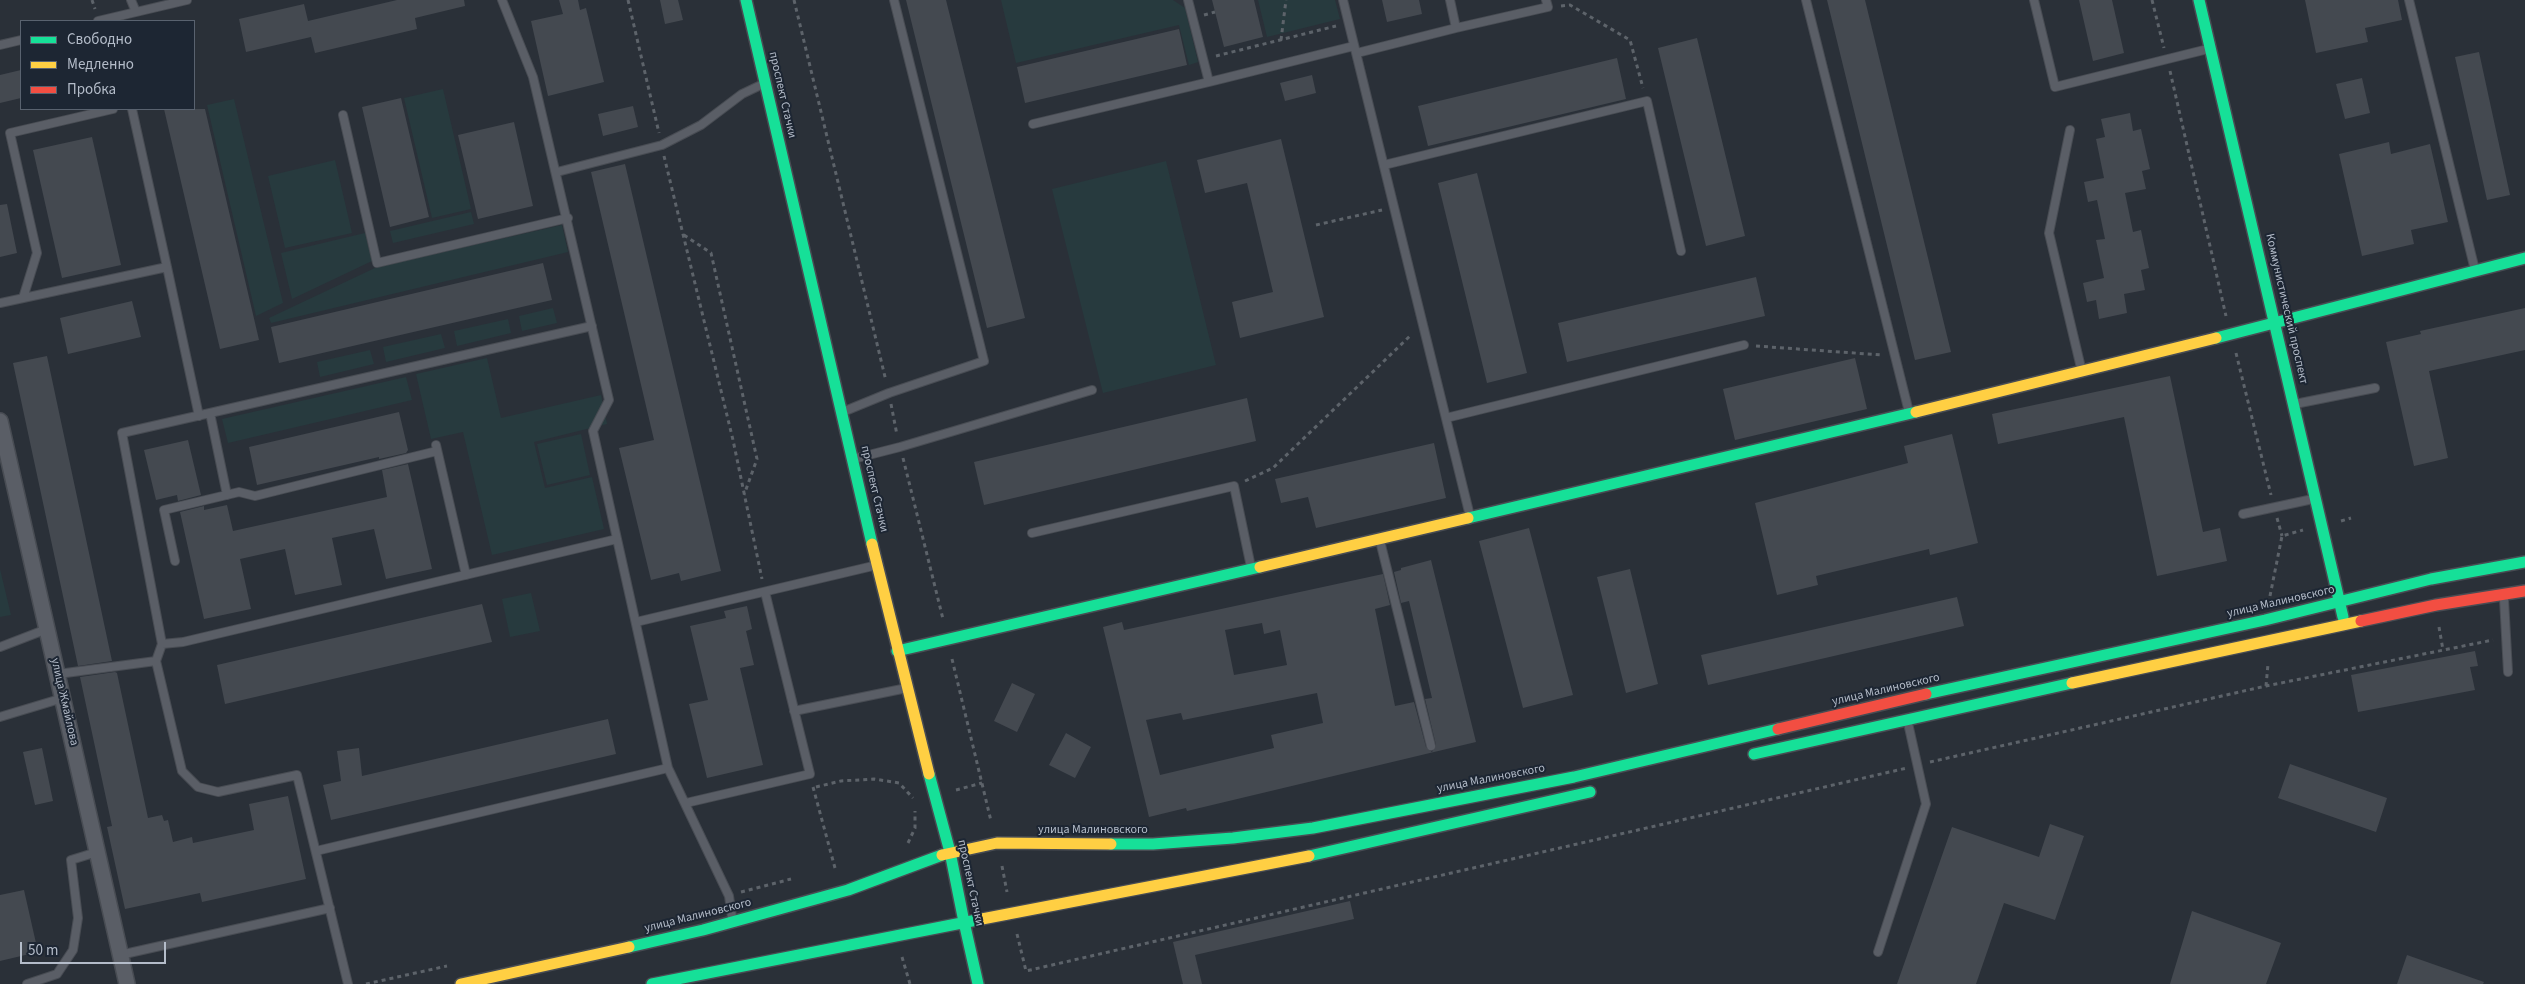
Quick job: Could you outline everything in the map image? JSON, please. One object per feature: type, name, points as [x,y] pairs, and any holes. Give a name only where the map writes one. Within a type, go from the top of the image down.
[{"type":"main road","name":"проспект Стачки","points":[[746,0],[897,651],[950,852],[978,984]]},
{"type":"main road","name":"Коммунистический проспект","points":[[2199,0],[2344,625]]},
{"type":"main road","points":[[897,651],[1910,414],[2082,372],[2274,321],[2525,258]]},
{"type":"main road","name":"улица Малиновского","points":[[461,984],[733,922],[848,890],[950,852],[997,843],[1153,844],[1233,838],[1314,828],[1574,777],[1900,700],[2265,620],[2431,579],[2525,562]]},
{"type":"main road","points":[[1742,757],[1907,719],[2436,605],[2525,591]]},
{"type":"main road","points":[[652,984],[713,978],[964,922],[1319,854],[1597,790]]},
{"type":"street","name":"улица Жмайлова","points":[[0,421],[127,984]]},
{"type":"lane","points":[[131,0],[136,12]]},
{"type":"lane","points":[[106,20],[123,18],[136,12],[187,0]]},
{"type":"lane","points":[[502,0],[534,77],[568,218],[608,400],[593,432],[668,768],[729,896],[733,922]]},
{"type":"lane","points":[[842,412],[889,393],[984,361],[894,0]]},
{"type":"lane","points":[[1188,0],[1209,82]]},
{"type":"lane","points":[[1343,0],[1470,518]]},
{"type":"lane","points":[[1450,0],[1456,28]]},
{"type":"lane","points":[[1806,0],[1910,414]]},
{"type":"lane","points":[[2034,0],[2055,88],[2210,48]]},
{"type":"lane","points":[[2408,0],[2475,271]]},
{"type":"lane","points":[[1033,124],[1209,82],[1456,28],[1547,4]]},
{"type":"lane","points":[[0,45],[20,40]]},
{"type":"lane","points":[[557,172],[662,145],[700,125],[742,94],[765,83]]},
{"type":"lane","points":[[1384,165],[1647,101],[1681,251]]},
{"type":"lane","points":[[23,298],[37,254],[10,133],[108,110]]},
{"type":"lane","points":[[132,110],[199,416]]},
{"type":"lane","points":[[344,115],[376,263],[568,218]]},
{"type":"lane","points":[[2070,130],[2049,233],[2082,372]]},
{"type":"lane","points":[[0,303],[167,267]]},
{"type":"lane","points":[[348,984],[297,775],[218,792],[198,787],[182,771],[156,661],[162,644],[122,433],[592,326]]},
{"type":"lane","points":[[1446,418],[1744,345]]},
{"type":"lane","points":[[2293,405],[2375,388]]},
{"type":"lane","points":[[853,458],[900,448],[1092,390]]},
{"type":"lane","points":[[210,413],[227,495]]},
{"type":"lane","points":[[176,561],[164,510],[239,492],[255,496],[436,448],[466,575]]},
{"type":"lane","points":[[1032,533],[1234,486],[1252,569]]},
{"type":"lane","points":[[2243,514],[2315,498]]},
{"type":"lane","points":[[162,644],[183,642],[617,539]]},
{"type":"lane","points":[[1380,539],[1431,746]]},
{"type":"lane","points":[[636,622],[877,565]]},
{"type":"lane","points":[[686,803],[810,774],[765,592]]},
{"type":"lane","points":[[2504,594],[2508,672]]},
{"type":"lane","points":[[0,646],[48,629]]},
{"type":"lane","points":[[58,674],[156,661]]},
{"type":"lane","points":[[794,711],[907,688]]},
{"type":"lane","points":[[0,717],[63,698]]},
{"type":"lane","points":[[1878,952],[1926,804],[1907,719]]},
{"type":"lane","points":[[316,851],[668,768]]},
{"type":"lane","points":[[27,984],[57,974],[72,950],[78,918],[70,860],[97,852]]},
{"type":"lane","points":[[120,955],[330,908]]},
{"type":"path","points":[[628,0],[765,592]]},
{"type":"path","points":[[794,0],[889,393],[900,448],[997,843],[1026,971],[2266,686],[2506,637]]},
{"type":"path","points":[[1281,40],[1286,0]]},
{"type":"path","points":[[2152,0],[2230,333],[2282,536],[2265,620]]},
{"type":"path","points":[[1547,4],[1570,5],[1630,40],[1647,101]]},
{"type":"path","points":[[1203,59],[1348,23]]},
{"type":"path","points":[[1316,225],[1395,207]]},
{"type":"path","points":[[683,235],[711,253],[757,459],[744,495]]},
{"type":"path","points":[[1234,486],[1273,468],[1423,323]]},
{"type":"path","points":[[1744,345],[1895,356]]},
{"type":"path","points":[[2282,536],[2351,518]]},
{"type":"path","points":[[810,774],[835,868]]},
{"type":"path","points":[[813,788],[841,781],[874,778],[899,783],[915,800],[982,783]]},
{"type":"path","points":[[907,845],[915,828],[915,810]]},
{"type":"path","points":[[826,870],[845,866]]},
{"type":"path","points":[[729,896],[800,877]]},
{"type":"path","points":[[366,984],[452,964]]},
{"type":"green space","points":[[1001,0],[1173,0],[1185,8],[1198,62],[1189,65],[1179,25],[1016,63]]},
{"type":"green space","points":[[1258,0],[1335,0],[1340,19],[1267,37]]},
{"type":"green space","points":[[443,89],[471,209],[432,218],[404,98]]},
{"type":"green space","points":[[234,99],[283,303],[256,316],[207,105]]},
{"type":"green space","points":[[335,160],[352,233],[285,248],[268,176]]},
{"type":"green space","points":[[1166,161],[1216,365],[1103,393],[1052,189]]},
{"type":"green space","points":[[471,212],[474,224],[393,243],[390,231]]},
{"type":"green space","points":[[562,225],[568,252],[271,323],[269,318],[377,267]]},
{"type":"green space","points":[[365,233],[372,261],[292,299],[281,253]]},
{"type":"green space","points":[[553,308],[557,323],[522,331],[519,316]]},
{"type":"green space","points":[[508,319],[511,333],[457,346],[454,331]]},
{"type":"green space","points":[[441,334],[445,348],[386,362],[383,347]]},
{"type":"green space","points":[[370,350],[374,364],[320,377],[317,362]]},
{"type":"green space","points":[[487,358],[501,418],[601,395],[607,424],[534,442],[545,488],[592,477],[604,529],[492,555],[463,432],[431,439],[416,374]]},
{"type":"green space","points":[[406,377],[412,400],[228,443],[222,419]]},
{"type":"green space","points":[[581,434],[590,475],[547,485],[537,444]]},
{"type":"green space","points":[[0,569],[11,615],[0,617]]},
{"type":"green space","points":[[531,593],[540,631],[510,637],[502,599]]},
{"type":"building","points":[[397,0],[464,0],[465,6],[415,18],[417,29],[315,53],[311,37],[246,52],[239,19],[304,4],[308,21]]},
{"type":"building","points":[[559,0],[578,0],[580,10],[586,8],[604,82],[548,96],[531,21],[563,14]]},
{"type":"building","points":[[660,0],[678,0],[683,20],[665,24]]},
{"type":"building","points":[[906,0],[946,0],[1025,318],[987,328]]},
{"type":"building","points":[[1212,0],[1254,0],[1263,37],[1224,47]]},
{"type":"building","points":[[1382,0],[1419,0],[1422,14],[1387,22]]},
{"type":"building","points":[[1827,0],[1865,0],[1951,352],[1915,360]]},
{"type":"building","points":[[2079,0],[2112,0],[2124,53],[2093,61]]},
{"type":"building","points":[[2305,0],[2398,0],[2402,20],[2365,28],[2368,42],[2316,53]]},
{"type":"building","points":[[1179,29],[1187,65],[1025,103],[1017,67]]},
{"type":"building","points":[[1697,38],[1745,236],[1706,246],[1658,48]]},
{"type":"building","points":[[2479,52],[2510,195],[2487,200],[2455,57]]},
{"type":"building","points":[[1617,58],[1626,99],[1428,146],[1418,106]]},
{"type":"building","points":[[20,70],[20,98],[0,103],[0,75]]},
{"type":"building","points":[[1312,75],[1316,93],[1285,101],[1280,83]]},
{"type":"building","points":[[2362,78],[2370,113],[2345,119],[2336,84]]},
{"type":"building","points":[[401,98],[429,217],[390,227],[362,107]]},
{"type":"building","points":[[633,106],[638,127],[603,136],[598,114]]},
{"type":"building","points":[[205,109],[259,340],[220,349],[164,110]]},
{"type":"building","points":[[2130,113],[2133,131],[2141,129],[2150,169],[2142,171],[2146,189],[2125,193],[2133,232],[2141,230],[2149,268],[2141,270],[2145,290],[2124,294],[2127,313],[2099,319],[2096,300],[2087,302],[2083,283],[2104,278],[2096,240],[2105,239],[2097,200],[2088,202],[2084,182],[2104,178],[2096,139],[2105,137],[2101,119]]},
{"type":"building","points":[[514,122],[533,206],[478,219],[458,135]]},
{"type":"building","points":[[92,137],[121,265],[62,278],[33,150]]},
{"type":"building","points":[[1281,139],[1324,317],[1240,338],[1232,302],[1273,292],[1247,183],[1205,193],[1197,160]]},
{"type":"building","points":[[2389,142],[2391,154],[2430,144],[2448,222],[2411,230],[2414,244],[2362,256],[2339,154]]},
{"type":"building","points":[[625,164],[721,571],[681,581],[679,573],[651,580],[619,448],[654,440],[591,172]]},
{"type":"building","points":[[1477,173],[1527,373],[1487,383],[1438,183]]},
{"type":"building","points":[[7,204],[17,253],[0,257],[0,205]]},
{"type":"building","points":[[543,263],[552,300],[279,363],[271,327]]},
{"type":"building","points":[[1756,277],[1765,316],[1567,362],[1558,323]]},
{"type":"building","points":[[132,301],[141,337],[68,354],[60,318]]},
{"type":"building","points":[[2525,308],[2525,350],[2429,371],[2448,458],[2414,466],[2386,342],[2421,334],[2420,331]]},
{"type":"building","points":[[47,356],[112,661],[78,666],[13,363]]},
{"type":"building","points":[[1855,358],[1867,409],[1735,440],[1723,389]]},
{"type":"building","points":[[2170,376],[2203,532],[2220,528],[2227,561],[2157,576],[2124,417],[1998,444],[1992,414]]},
{"type":"building","points":[[1247,398],[1256,441],[984,505],[974,462]]},
{"type":"building","points":[[399,412],[408,450],[406,453],[379,459],[379,457],[257,485],[249,447]]},
{"type":"building","points":[[1952,434],[1978,543],[1930,555],[1929,549],[1816,576],[1818,585],[1777,595],[1755,503],[1908,463],[1904,446]]},
{"type":"building","points":[[188,440],[201,495],[178,501],[177,495],[156,500],[144,450]]},
{"type":"building","points":[[1434,443],[1446,498],[1316,528],[1308,497],[1281,503],[1275,479]]},
{"type":"building","points":[[408,464],[432,569],[386,579],[374,529],[332,538],[342,585],[295,595],[285,549],[240,559],[251,609],[204,619],[180,512],[204,506],[204,510],[227,505],[233,531],[387,497],[382,470]]},
{"type":"building","points":[[1529,528],[1573,695],[1523,708],[1479,541]]},
{"type":"building","points":[[1431,560],[1476,742],[1187,811],[1186,808],[1149,817],[1103,627],[1122,622],[1124,630],[1383,574],[1390,605],[1375,609],[1395,706],[1414,702],[1426,747],[1432,752],[1436,745],[1425,699],[1432,698],[1409,601],[1401,603],[1394,572],[1401,570],[1401,568]],"holes":[[[1262,623],[1264,634],[1280,630],[1287,665],[1234,675],[1225,630]],[[1317,693],[1323,723],[1271,735],[1274,748],[1160,775],[1146,720],[1181,713],[1183,720]]]},
{"type":"building","points":[[1630,569],[1658,684],[1626,693],[1597,577]]},
{"type":"building","points":[[1957,597],[1964,626],[1708,685],[1701,655]]},
{"type":"building","points":[[482,604],[492,642],[225,704],[217,665]]},
{"type":"building","points":[[747,606],[752,629],[746,631],[754,665],[740,668],[763,765],[707,778],[689,704],[708,700],[690,626],[726,618],[724,611]]},
{"type":"building","points":[[2475,651],[2478,666],[2470,667],[2475,690],[2358,712],[2351,675]]},
{"type":"building","points":[[117,673],[148,818],[162,815],[164,821],[168,820],[173,842],[192,837],[193,843],[254,830],[249,804],[288,796],[306,879],[202,902],[200,893],[125,909],[107,827],[112,826],[80,677]]},
{"type":"building","points":[[1012,683],[1035,694],[1017,732],[994,721]]},
{"type":"building","points":[[608,719],[616,754],[331,820],[323,785],[341,781],[337,751],[359,748],[362,776]]},
{"type":"building","points":[[1066,733],[1091,747],[1075,778],[1049,765]]},
{"type":"building","points":[[42,748],[53,801],[35,805],[23,752]]},
{"type":"building","points":[[2290,764],[2387,798],[2376,832],[2278,798]]},
{"type":"building","points":[[2050,824],[2084,836],[2055,920],[2004,903],[1976,984],[1897,984],[1952,827],[2039,857]]},
{"type":"building","points":[[24,890],[38,952],[0,961],[0,895]]},
{"type":"building","points":[[1350,901],[1354,919],[1195,955],[1202,984],[1183,984],[1173,942]]},
{"type":"building","points":[[2192,911],[2281,943],[2266,984],[2170,984]]},
{"type":"building","points":[[2407,955],[2484,982],[2483,984],[2397,984]]},
{"type":"traffic: fast","points":[[746,0],[872,544]]},
{"type":"traffic: fast","points":[[2199,0],[2343,617]]},
{"type":"traffic: fast","points":[[2216,338],[2525,258]]},
{"type":"traffic: fast","points":[[1468,518],[1916,412]]},
{"type":"traffic: fast","points":[[1926,694],[2265,620],[2431,579],[2525,562]]},
{"type":"traffic: fast","points":[[897,651],[1260,567]]},
{"type":"traffic: fast","points":[[1754,754],[2072,683]]},
{"type":"traffic: fast","points":[[1111,844],[1153,844],[1233,838],[1313,828],[1574,777],[1778,729]]},
{"type":"traffic: fast","points":[[929,774],[950,852],[964,922]]},
{"type":"traffic: fast","points":[[1309,856],[1590,792]]},
{"type":"traffic: fast","points":[[629,947],[703,930],[848,890],[942,855]]},
{"type":"traffic: fast","points":[[652,984],[982,919]]},
{"type":"traffic: fast","points":[[964,922],[978,984]]},
{"type":"traffic: slow","points":[[1916,412],[2216,338]]},
{"type":"traffic: slow","points":[[1260,567],[1468,518]]},
{"type":"traffic: slow","points":[[872,544],[929,774]]},
{"type":"traffic: slow","points":[[2072,683],[2361,621]]},
{"type":"traffic: slow","points":[[942,855],[997,843],[1111,844]]},
{"type":"traffic: slow","points":[[982,919],[1309,856]]},
{"type":"traffic: slow","points":[[461,984],[629,947]]},
{"type":"traffic: jam","points":[[2361,621],[2436,605],[2525,591]]},
{"type":"traffic: jam","points":[[1778,729],[1926,694]]}]
